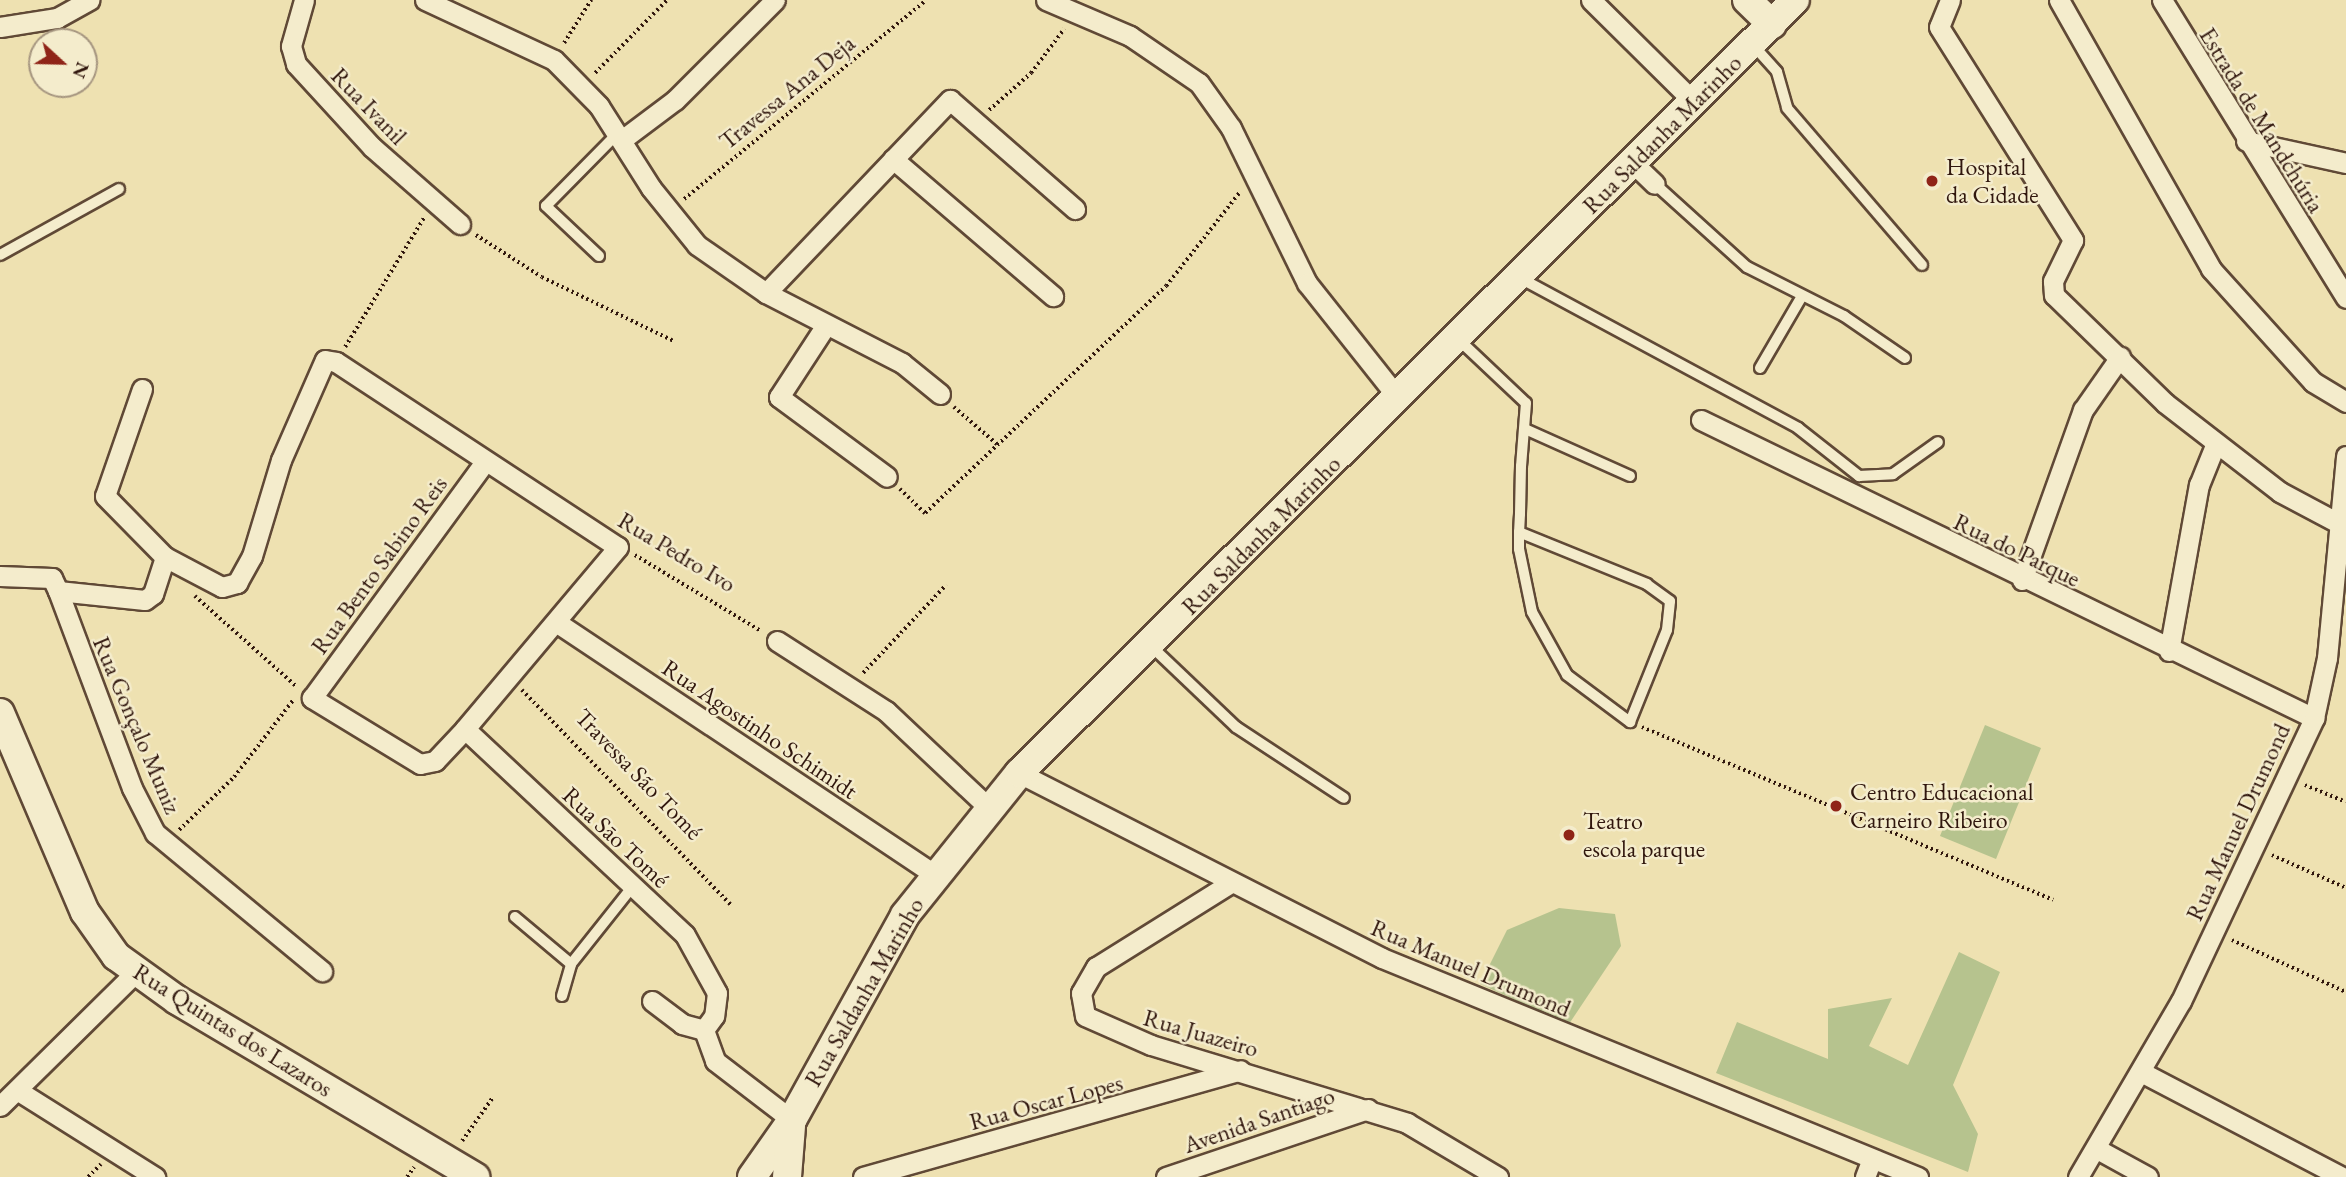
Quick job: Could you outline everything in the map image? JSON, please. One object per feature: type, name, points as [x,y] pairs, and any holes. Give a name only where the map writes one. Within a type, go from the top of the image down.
[{"type":"main road","points":[[1747,0],[1772,24]]},
{"type":"main road","name":"Rua Saldanha Marinho","points":[[752,1177],[782,1112],[877,960],[934,874],[1019,773],[1399,399],[1795,0]]},
{"type":"main road","name":"Rua Quintas dos Lazaros","points":[[0,713],[85,912],[136,972],[475,1177]]},
{"type":"main road","name":"Rua Saldanha Marinho","points":[[782,1112],[787,1177]]},
{"type":"street","points":[[0,27],[46,21],[89,0]]},
{"type":"street","name":"Rua Ivanil","points":[[304,0],[291,55],[342,118],[460,224]]},
{"type":"street","points":[[425,0],[554,60],[585,87],[621,136],[669,211],[697,245],[766,293],[902,363],[940,394]]},
{"type":"street","points":[[621,136],[675,100],[775,0]]},
{"type":"street","points":[[1046,0],[1140,42],[1199,83],[1255,174],[1307,283],[1399,399]]},
{"type":"street","points":[[1591,0],[1695,102]]},
{"type":"street","points":[[1950,0],[1939,27],[2073,240],[2053,281],[2054,295],[2216,443],[2280,492],[2342,525]]},
{"type":"street","points":[[2059,0],[2211,269],[2313,382],[2346,402]]},
{"type":"street","name":"Estrada de Mandchúria","points":[[2162,0],[2246,141],[2346,298]]},
{"type":"street","points":[[766,293],[950,100],[1075,209]]},
{"type":"street","points":[[2246,141],[2346,163]]},
{"type":"street","points":[[893,159],[1053,296]]},
{"type":"street","points":[[1633,163],[1655,184]]},
{"type":"street","points":[[826,325],[779,397],[887,477]]},
{"type":"street","points":[[2022,580],[2082,410],[2120,358]]},
{"type":"street","points":[[142,388],[105,496],[165,557],[189,574],[222,587],[237,583],[311,380],[331,361]]},
{"type":"street","name":"Rua Pedro Ivo","points":[[331,361],[618,547]]},
{"type":"street","name":"Rua do Parque","points":[[1701,420],[2022,580],[2314,718]]},
{"type":"street","points":[[2169,651],[2199,485],[2216,443]]},
{"type":"street","name":"Rua Manuel Drumond","points":[[2078,1177],[2143,1073],[2214,932],[2314,718],[2342,525],[2346,456]]},
{"type":"street","name":"Rua Bento Sabino Reis","points":[[306,694],[485,461]]},
{"type":"street","points":[[306,694],[419,764],[435,761],[559,624],[618,547]]},
{"type":"street","points":[[0,576],[52,578],[58,591],[145,600],[153,594],[165,557]]},
{"type":"street","name":"Rua Gonçalo Muniz","points":[[58,591],[132,788],[155,833],[322,971]]},
{"type":"street","name":"Rua Agostinho Schimidt","points":[[559,624],[934,874]]},
{"type":"street","points":[[778,641],[852,685],[989,808]]},
{"type":"street","name":"Rua Sāo Tomé","points":[[465,729],[685,935],[717,993],[714,1016],[704,1030]]},
{"type":"street","name":"Rua Manuel Drumond","points":[[1019,773],[1229,884],[1474,998],[1869,1168],[1918,1177]]},
{"type":"street","name":"Rua Juazeiro","points":[[1229,884],[1104,960],[1086,981],[1081,1006],[1105,1029],[1368,1110],[1443,1140],[1498,1177]]},
{"type":"street","points":[[0,1106],[20,1092],[136,972]]},
{"type":"street","points":[[652,1001],[682,1024],[704,1030],[715,1061],[782,1112]]},
{"type":"street","name":"Rua Oscar Lopes","points":[[863,1177],[1240,1070]]},
{"type":"street","points":[[2143,1073],[2342,1177]]},
{"type":"street","points":[[20,1092],[155,1177]]},
{"type":"street","name":"Avenida Santiago","points":[[1166,1177],[1368,1110]]},
{"type":"street","points":[[2097,1149],[2148,1177]]},
{"type":"lane","points":[[1752,45],[1777,72],[1787,108],[1922,265]]},
{"type":"lane","points":[[599,256],[546,206],[621,136]]},
{"type":"lane","points":[[1655,184],[1747,267],[1802,296],[1905,358]]},
{"type":"lane","points":[[0,255],[119,189]]},
{"type":"lane","points":[[1519,277],[1798,428],[1859,476],[1894,474],[1938,442]]},
{"type":"lane","points":[[1760,368],[1802,296]]},
{"type":"lane","points":[[1458,339],[1526,403],[1519,532],[1523,583],[1546,643],[1593,701],[1630,722],[1667,630],[1670,601],[1647,584],[1519,532]]},
{"type":"lane","points":[[1525,429],[1630,477]]},
{"type":"lane","points":[[1150,645],[1236,727],[1343,798]]},
{"type":"lane","points":[[562,996],[571,964],[633,886]]},
{"type":"lane","points":[[514,917],[571,964]]},
{"type":"path","points":[[554,60],[591,0]]},
{"type":"path","points":[[585,87],[607,56],[667,0]]},
{"type":"path","name":"Travessa Ana Deja","points":[[669,211],[926,0]]},
{"type":"path","points":[[974,123],[1031,73],[1074,12]]},
{"type":"path","points":[[887,477],[925,513],[1166,286],[1255,174]]},
{"type":"path","points":[[331,361],[433,202]]},
{"type":"path","points":[[460,224],[542,277],[674,341]]},
{"type":"path","points":[[940,394],[997,444]]},
{"type":"path","name":"Rua Pedro Ivo","points":[[618,547],[778,641]]},
{"type":"path","points":[[169,844],[197,807],[234,777],[306,694],[195,596],[189,574]]},
{"type":"path","points":[[852,685],[946,585]]},
{"type":"path","name":"Travessa São Tomé","points":[[510,679],[731,905]]},
{"type":"path","points":[[1630,722],[2053,900]]},
{"type":"path","points":[[2287,778],[2346,802]]},
{"type":"path","points":[[2255,846],[2346,888]]},
{"type":"path","points":[[2214,932],[2346,992]]},
{"type":"path","points":[[457,1148],[493,1097]]},
{"type":"green space","points":[[1985,725],[2041,748],[1996,859],[1940,836]]},
{"type":"green space","points":[[1559,908],[1615,914],[1621,946],[1569,1024],[1480,984],[1507,930]]},
{"type":"green space","points":[[1959,952],[2000,972],[1953,1085],[1978,1134],[1968,1172],[1716,1073],[1737,1022],[1828,1059],[1828,1009],[1892,998],[1869,1046],[1908,1065]]},
{"type":"place","name":"Hospital da Cidade","points":[[1932,181]]},
{"type":"place","name":"Centro Educacional Carneiro Ribeiro","points":[[1836,806]]},
{"type":"place","name":"Teatro escola parque","points":[[1569,835]]}]
